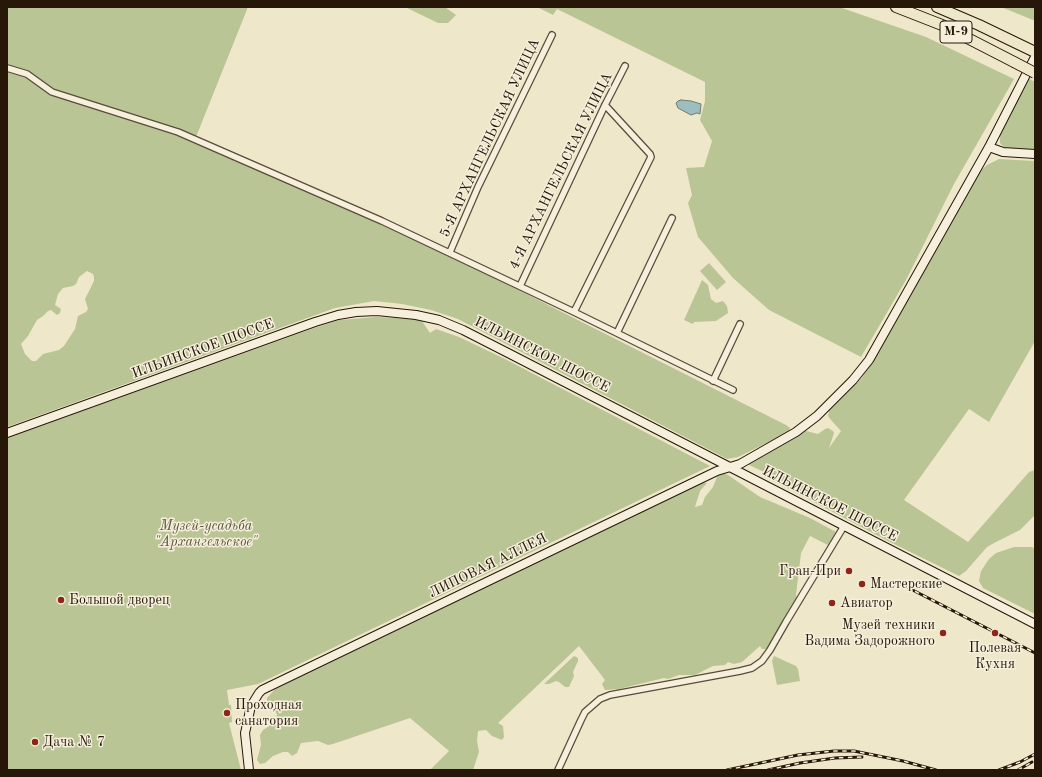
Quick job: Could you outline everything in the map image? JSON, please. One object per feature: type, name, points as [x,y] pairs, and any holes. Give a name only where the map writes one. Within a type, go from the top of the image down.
[{"type":"highway","name":"М-9","points":[[896,7],[942,25],[1035,73]]},
{"type":"highway","name":"М-9","points":[[937,7],[1035,52]]},
{"type":"street","name":"5-Я АРХАНГЕЛЬСКАЯ УЛИЦА","points":[[450,252],[478,187],[552,36]]},
{"type":"street","name":"ЛИПОВАЯ АЛЛЕЯ","points":[[249,770],[245,733],[252,706],[259,693],[269,686],[717,471],[740,464],[796,432],[825,409],[860,372],[869,360],[989,147],[1035,57]]},
{"type":"street","name":"4-Я АРХАНГЕЛЬСКАЯ УЛИЦА","points":[[520,286],[605,105],[625,66]]},
{"type":"street","points":[[7,68],[27,74],[52,92],[178,132],[450,252],[733,390]]},
{"type":"street","points":[[574,312],[651,157],[650,154],[605,105]]},
{"type":"street","points":[[989,147],[1003,152],[1035,154]]},
{"type":"street","points":[[617,333],[672,218]]},
{"type":"street","name":"ИЛЬИНСКОЕ ШОССЕ","points":[[7,433],[315,322],[338,315],[356,312],[396,312],[439,320],[463,330],[642,420],[1035,624]]},
{"type":"street","points":[[713,381],[740,324]]},
{"type":"street","points":[[558,770],[585,712],[600,699],[610,695],[740,671],[752,668],[762,661],[844,526]]},
{"type":"green space","points":[[7,7],[248,7],[194,142],[447,254],[790,428],[789,432],[738,457],[727,459],[458,319],[431,310],[402,304],[374,301],[335,308],[7,427]],"holes":[[[87,271],[93,274],[94,281],[85,299],[88,309],[86,312],[78,316],[75,329],[64,346],[59,350],[43,354],[36,361],[32,361],[25,354],[21,344],[28,336],[37,320],[51,310],[57,315],[60,313],[61,309],[55,305],[58,294],[63,288],[76,284],[79,277]]]},
{"type":"green space","points":[[405,7],[445,7],[456,15],[448,23],[438,23]]},
{"type":"green space","points":[[537,7],[839,7],[926,37],[1014,79],[954,184],[906,280],[861,357],[769,310],[733,278],[698,237],[688,203],[692,195],[686,168],[704,167],[712,141],[700,120],[705,101],[705,82],[557,9],[553,15]]},
{"type":"green space","points":[[1001,7],[1035,7],[1035,19],[1033,20]]},
{"type":"green space","points":[[1028,78],[1035,82],[1035,150],[1005,148],[1000,143],[1000,134]]},
{"type":"green space","points":[[999,159],[1035,161],[1035,341],[989,422],[969,409],[904,500],[968,542],[1029,472],[1035,470],[1035,515],[1020,530],[987,547],[966,571],[959,576],[888,541],[772,480],[764,472],[747,464],[802,430],[818,434],[828,428],[833,431],[834,433],[829,448],[841,431],[828,416],[829,411],[861,379],[870,365],[980,171],[987,165]]},
{"type":"green space","points":[[709,263],[726,282],[717,290],[700,271]]},
{"type":"green space","points":[[702,280],[708,285],[711,299],[716,303],[723,301],[727,306],[728,313],[716,321],[694,322],[693,324],[684,320]]},
{"type":"green space","name":"Музей-усадьба \"Архангельское\"","points":[[376,317],[415,319],[422,321],[430,333],[436,329],[459,337],[505,359],[710,466],[258,684],[227,690],[229,705],[231,705],[232,722],[229,723],[241,770],[7,770],[7,438],[317,327],[339,320]]},
{"type":"green space","points":[[719,472],[728,475],[760,497],[810,518],[836,532],[828,545],[810,536],[801,553],[796,595],[797,599],[766,649],[762,649],[760,646],[742,662],[734,664],[728,662],[725,665],[713,666],[695,675],[679,675],[668,679],[664,678],[619,689],[605,690],[602,684],[605,680],[579,646],[498,723],[503,726],[504,737],[502,740],[492,736],[486,730],[478,731],[477,741],[479,752],[473,770],[430,770],[449,751],[410,718],[333,744],[328,745],[318,741],[301,743],[297,753],[292,756],[288,752],[283,752],[273,756],[265,763],[260,764],[257,760],[261,745],[260,735],[263,730],[276,719],[277,714],[267,702],[267,698],[275,689],[702,483],[707,483],[700,491],[695,507],[702,505],[705,497],[713,487]]},
{"type":"green space","points":[[1014,547],[1032,547],[1035,549],[1035,614],[983,588],[979,581],[981,571],[989,559],[996,553]]},
{"type":"green space","points":[[574,656],[578,658],[578,661],[569,687],[565,687],[556,681],[549,684],[544,684]]},
{"type":"green space","points":[[774,656],[796,666],[800,681],[777,685],[772,661]]},
{"type":"water","points":[[681,100],[701,104],[700,114],[697,113],[691,115],[678,108],[676,103]]},
{"type":"railway","points":[[899,583],[1035,653]]},
{"type":"railway","points":[[727,770],[798,755],[834,751],[854,751],[903,761],[936,770]]},
{"type":"railway","points":[[999,770],[1020,762],[1035,754]]},
{"type":"railway","points":[[768,770],[800,763],[835,758],[862,757]]},
{"type":"railway","points":[[1018,770],[1032,762]]},
{"type":"place","name":"Гран-При","points":[[849,571]]},
{"type":"place","name":"Мастерские","points":[[862,584]]},
{"type":"place","name":"Большой дворец","points":[[61,600]]},
{"type":"place","name":"Авиатор","points":[[832,603]]},
{"type":"place","name":"Музей техники Вадима Задорожного","points":[[943,633]]},
{"type":"place","name":"Полевая Кухня","points":[[995,633]]},
{"type":"place","name":"Проходная санатория","points":[[227,713]]},
{"type":"place","name":"Дача № 7","points":[[35,742]]}]
